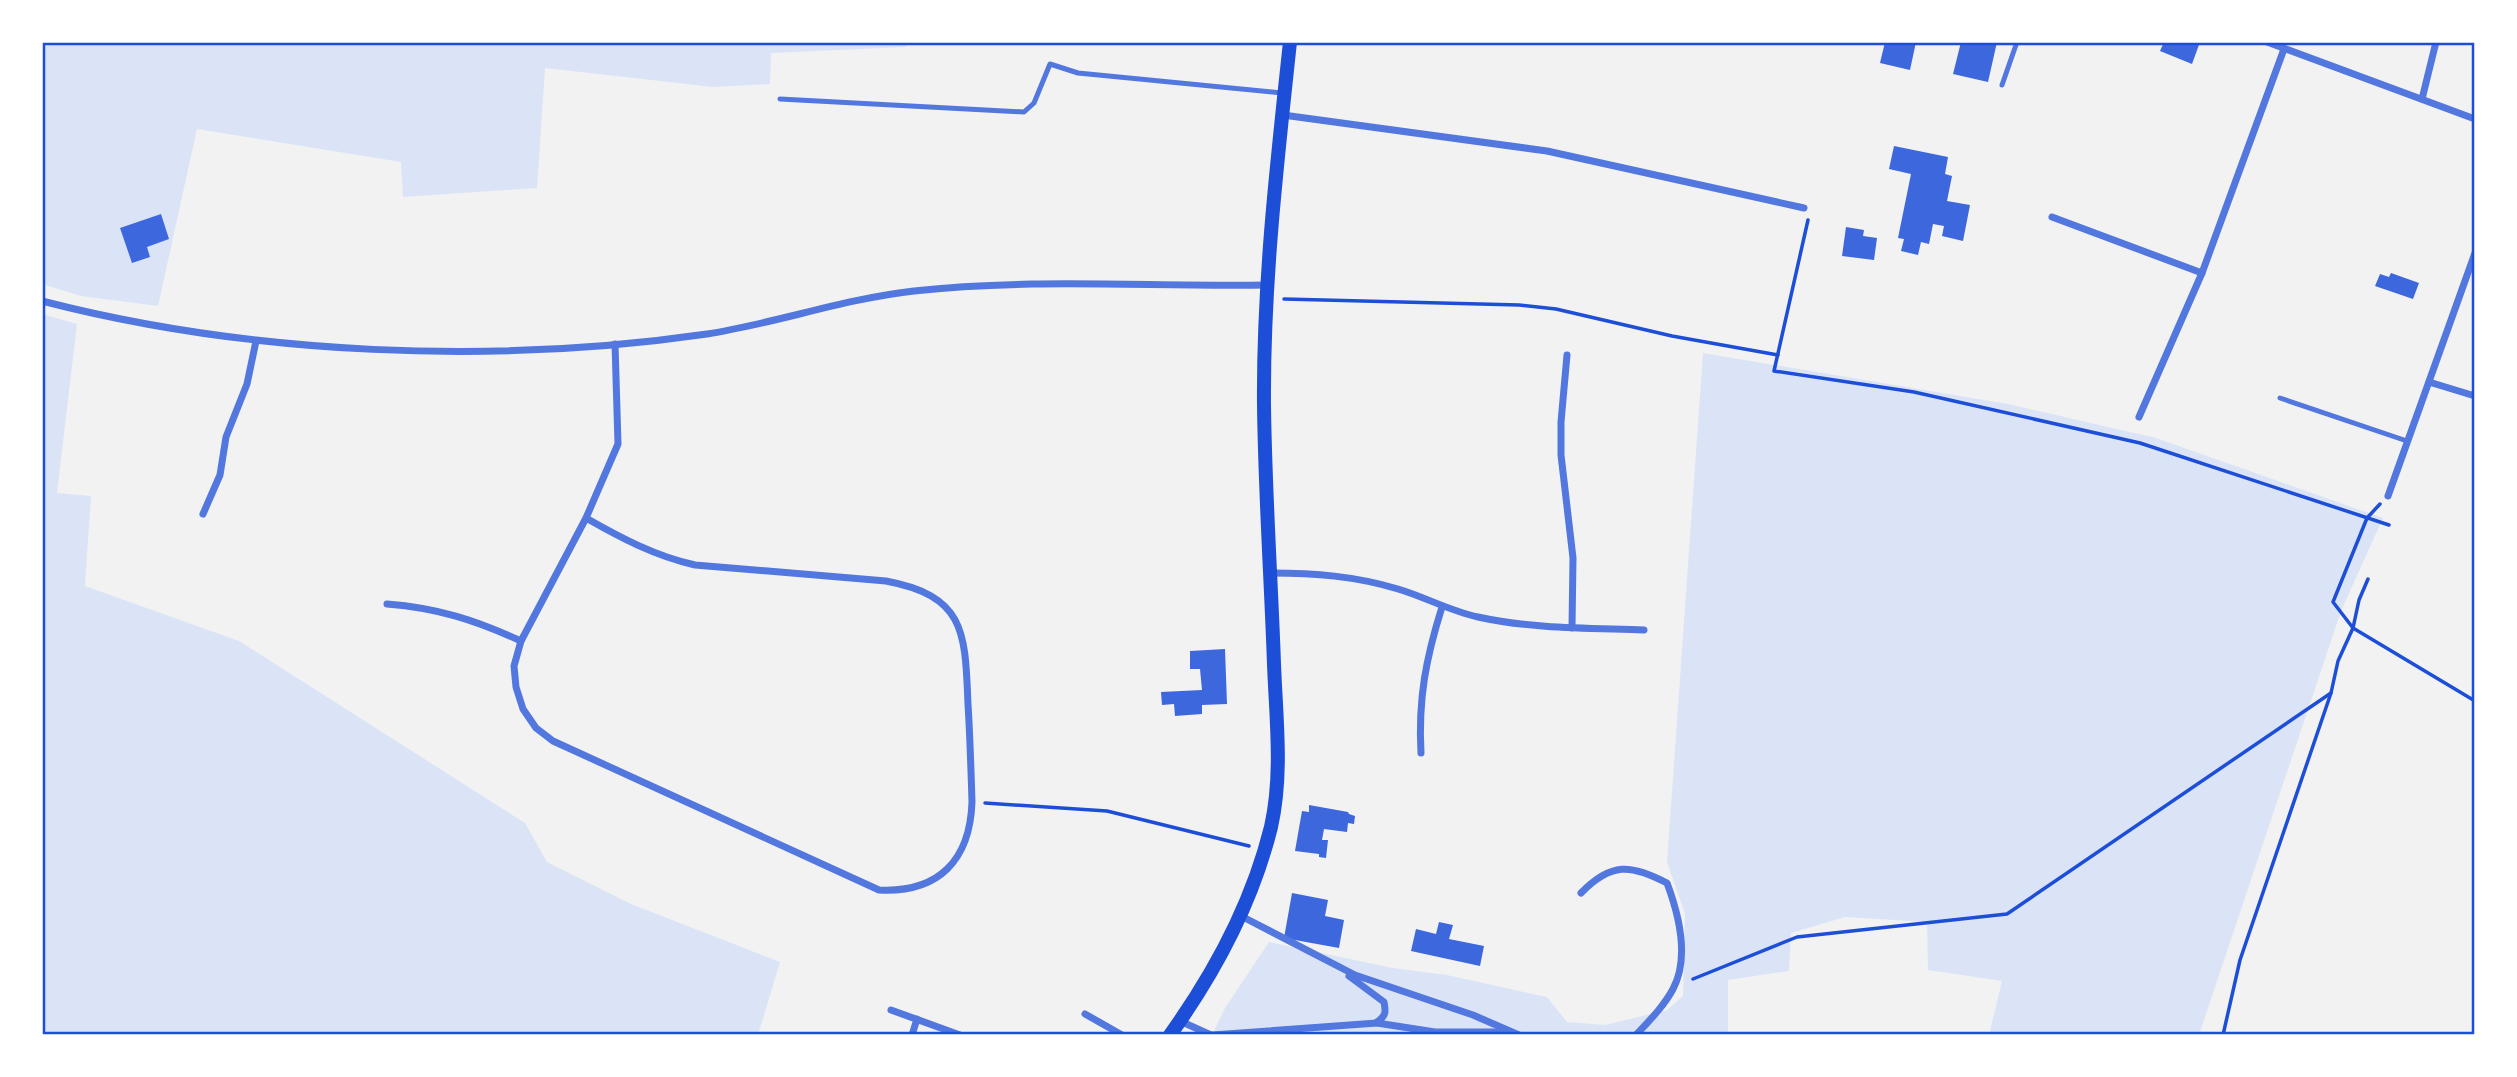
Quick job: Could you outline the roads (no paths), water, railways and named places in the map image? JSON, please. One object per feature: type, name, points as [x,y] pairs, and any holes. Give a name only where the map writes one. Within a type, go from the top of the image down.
[{"type":"main road","points":[[1170,1035],[1219,962],[1241,916],[1264,849],[1272,817],[1278,771],[1264,336],[1290,42]]},
{"type":"street","points":[[2267,42],[2475,119]]},
{"type":"street","points":[[2422,99],[2436,42]]},
{"type":"street","points":[[2139,417],[2202,273],[2284,49]]},
{"type":"street","points":[[1282,115],[1547,151],[1804,208]]},
{"type":"street","points":[[2052,218],[2202,273]]},
{"type":"street","points":[[2388,496],[2475,253]]},
{"type":"street","points":[[42,301],[166,328],[256,341],[483,350],[615,344],[711,333],[856,300],[913,291],[1070,285],[1267,285]]},
{"type":"street","points":[[203,514],[220,475],[226,437],[247,384],[256,341]]},
{"type":"street","points":[[586,518],[643,549],[668,559],[695,565],[886,580],[911,585],[929,593],[943,604],[954,616],[966,648],[972,802],[971,823],[965,845],[953,864],[938,877],[919,887],[899,891],[879,890],[553,741],[536,728],[523,709],[516,687],[514,666],[521,640],[586,518],[618,444],[615,344]]},
{"type":"street","points":[[1567,355],[1561,455],[1573,558],[1572,628]]},
{"type":"street","points":[[2429,382],[2475,396]]},
{"type":"street","points":[[1270,573],[1318,573],[1357,578],[1399,589],[1442,607],[1476,617],[1522,625],[1644,630]]},
{"type":"street","points":[[387,604],[423,607],[456,614],[521,640]]},
{"type":"street","points":[[1421,753],[1419,722],[1422,684],[1428,651],[1442,607]]},
{"type":"street","points":[[1581,893],[1595,879],[1619,868],[1647,872],[1667,883],[1680,923],[1680,969],[1668,998],[1636,1035]]},
{"type":"street","points":[[1241,916],[1355,975],[1473,1015],[1515,1034]]},
{"type":"street","points":[[1331,964],[1384,1002],[1386,1012],[1384,1018],[1377,1023]]},
{"type":"street","points":[[891,1010],[960,1035]]},
{"type":"street","points":[[1085,1014],[1122,1035]]},
{"type":"street","points":[[912,1035],[917,1020]]},
{"type":"street","points":[[1180,1021],[1212,1035],[1377,1023],[1435,1032],[1515,1034]]},
{"type":"lane","points":[[2002,85],[2017,42]]},
{"type":"lane","points":[[780,99],[1024,113],[1034,103],[1050,64],[1078,73],[1285,93]]},
{"type":"lane","points":[[2280,398],[2407,441]]}]
